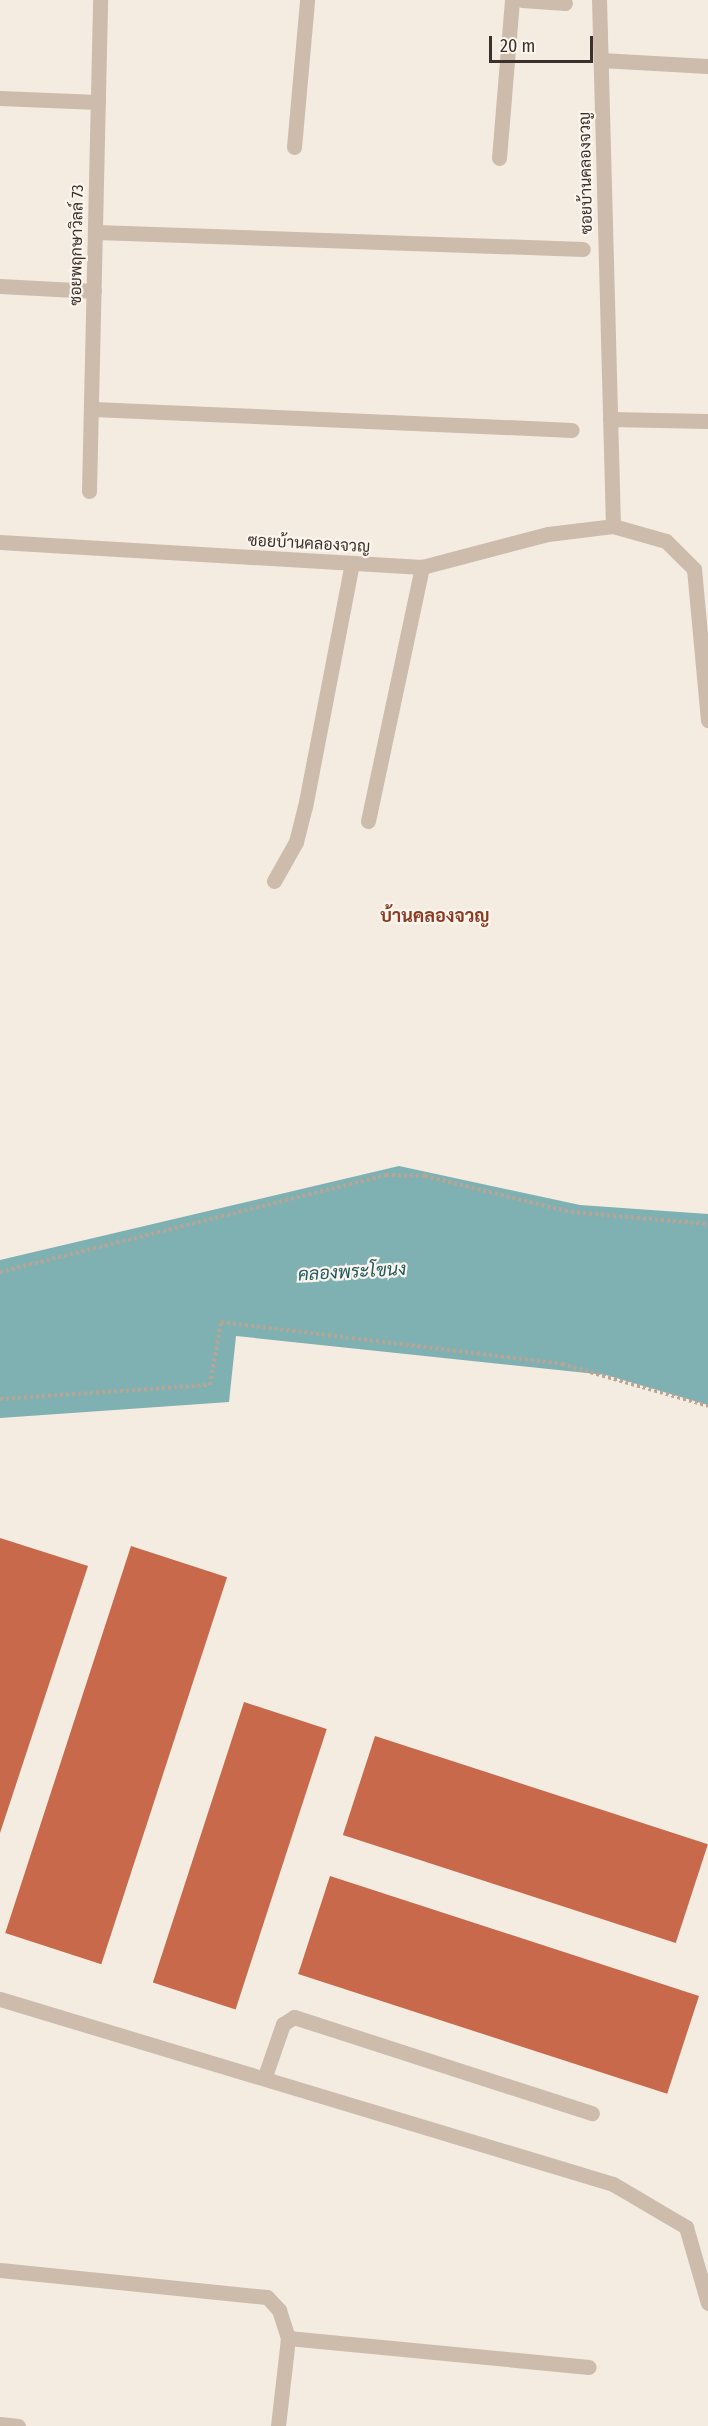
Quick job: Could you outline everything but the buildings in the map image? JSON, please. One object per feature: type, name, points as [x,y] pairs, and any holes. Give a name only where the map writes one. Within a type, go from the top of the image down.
[{"type":"street","name":"ซอยพฤกษาวิลล์ 73","points":[[89,491],[93,409],[100,0]]},
{"type":"street","points":[[294,147],[307,0]]},
{"type":"street","points":[[499,159],[512,0]]},
{"type":"street","points":[[522,0],[565,3]]},
{"type":"street","name":"ซอยบ้านคลองจวญ","points":[[599,0],[613,526]]},
{"type":"street","points":[[601,60],[708,66]]},
{"type":"street","points":[[0,98],[98,102]]},
{"type":"street","points":[[96,232],[583,249]]},
{"type":"street","points":[[0,286],[94,291]]},
{"type":"street","points":[[93,409],[572,430]]},
{"type":"street","points":[[610,419],[708,421]]},
{"type":"street","name":"ซอยบ้านคลองจวญ","points":[[0,542],[422,567],[548,534],[613,526],[666,541],[694,569],[708,720]]},
{"type":"street","points":[[274,881],[296,842],[305,807],[352,564]]},
{"type":"street","points":[[368,821],[422,567]]},
{"type":"street","points":[[0,1998],[265,2076],[614,2184],[686,2227],[708,2303]]},
{"type":"street","points":[[265,2076],[283,2024],[294,2017],[592,2113]]},
{"type":"street","points":[[0,2270],[267,2297],[279,2310],[288,2338],[278,2426]]},
{"type":"street","points":[[288,2338],[589,2367]]},
{"type":"street","points":[[0,2424],[18,2426]]},
{"type":"path","points":[[0,1272],[386,1175],[425,1176],[571,1212],[708,1224]]},
{"type":"path","points":[[0,1399],[210,1385],[221,1322],[562,1364],[708,1406]]},
{"type":"water","name":"คลองพระโขนง","points":[[399,1166],[580,1205],[708,1214],[708,1405],[606,1375],[236,1336],[229,1402],[0,1418],[0,1260]]},
{"type":"district","name":"บ้านคลองจวญ","points":[[435,916]]}]
